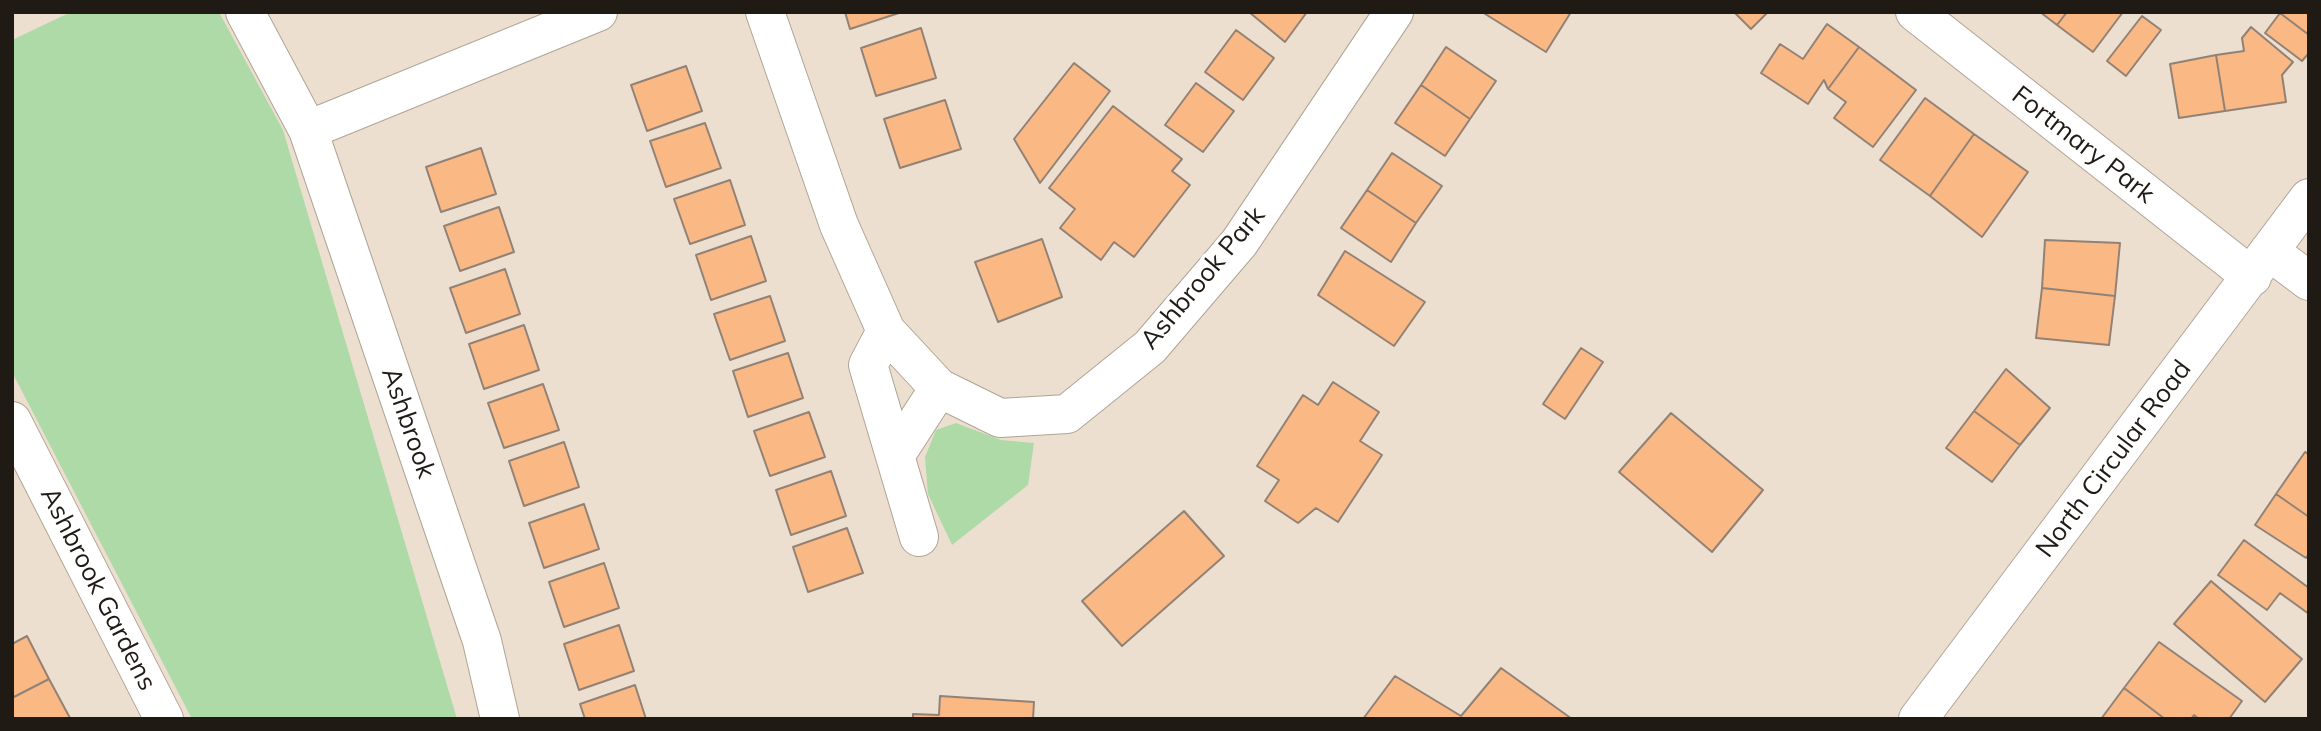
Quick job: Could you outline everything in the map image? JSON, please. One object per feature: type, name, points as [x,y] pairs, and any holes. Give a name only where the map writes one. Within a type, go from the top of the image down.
[{"type":"street","name":"Ashbrook","points":[[246,12],[308,130],[482,641],[500,719]]},
{"type":"street","points":[[308,130],[598,12]]},
{"type":"street","name":"Ashbrook Park","points":[[765,12],[839,225],[886,331],[939,388],[1000,418],[1067,414],[1150,347],[1239,243],[1394,12]]},
{"type":"street","name":"Fortmary Park","points":[[1915,12],[2260,264],[2309,281]]},
{"type":"street","name":"North Circular Road","points":[[1918,719],[2309,198]]},
{"type":"street","points":[[886,331],[868,365],[919,537]]},
{"type":"street","points":[[895,456],[939,388]]},
{"type":"street","name":"Ashbrook Gardens","points":[[12,421],[164,719]]},
{"type":"green space","points":[[71,12],[219,12],[283,130],[457,719],[192,719],[12,372],[12,40]]},
{"type":"green space","points":[[956,423],[1001,440],[1034,443],[1028,485],[952,545],[928,494],[925,457],[936,430]]},
{"type":"building","points":[[845,12],[902,12],[850,29]]},
{"type":"building","points":[[1249,12],[1307,12],[1285,42]]},
{"type":"building","points":[[1482,12],[1571,12],[1546,52]]},
{"type":"building","points":[[1734,12],[1768,12],[1751,29]]},
{"type":"building","points":[[2040,12],[2067,12],[2057,25]]},
{"type":"building","points":[[2067,12],[2123,12],[2093,52],[2057,25]]},
{"type":"building","points":[[2309,12],[2309,35],[2280,13]]},
{"type":"building","points":[[2280,13],[2309,35],[2309,53],[2302,61],[2265,33]]},
{"type":"building","points":[[2142,16],[2161,30],[2126,76],[2107,61]]},
{"type":"building","points":[[1827,24],[1859,47],[1828,89],[1824,80],[1808,104],[1761,73],[1780,44],[1803,59]]},
{"type":"building","points":[[2251,27],[2293,62],[2282,75],[2286,102],[2225,111],[2216,55],[2244,51],[2242,38]]},
{"type":"building","points":[[921,28],[936,78],[876,96],[861,48]]},
{"type":"building","points":[[1236,30],[1274,58],[1243,100],[1205,72]]},
{"type":"building","points":[[1446,47],[1496,81],[1470,119],[1421,85]]},
{"type":"building","points":[[1859,47],[1916,90],[1873,147],[1834,118],[1846,102],[1828,89]]},
{"type":"building","points":[[2216,55],[2225,111],[2179,118],[2170,64]]},
{"type":"building","points":[[1074,63],[1110,91],[1040,183],[1014,139]]},
{"type":"building","points":[[686,66],[702,111],[647,131],[631,85]]},
{"type":"building","points":[[1196,83],[1234,111],[1203,152],[1165,125]]},
{"type":"building","points":[[1421,85],[1470,119],[1445,156],[1395,123]]},
{"type":"building","points":[[1925,98],[1974,134],[1930,196],[1880,160]]},
{"type":"building","points":[[945,100],[961,149],[900,168],[884,119]]},
{"type":"building","points":[[1113,106],[1182,159],[1172,171],[1190,185],[1134,257],[1114,242],[1101,260],[1060,228],[1075,209],[1049,188]]},
{"type":"building","points":[[705,123],[721,168],[666,187],[650,141]]},
{"type":"building","points":[[1974,134],[2028,172],[1982,237],[1930,196]]},
{"type":"building","points":[[481,148],[496,194],[441,212],[426,167]]},
{"type":"building","points":[[1392,153],[1442,186],[1416,223],[1367,190]]},
{"type":"building","points":[[730,180],[745,225],[690,244],[674,199]]},
{"type":"building","points":[[1367,190],[1416,223],[1391,262],[1341,228]]},
{"type":"building","points":[[499,207],[514,252],[460,271],[444,226]]},
{"type":"building","points":[[751,236],[766,281],[711,300],[696,255]]},
{"type":"building","points":[[1042,239],[1062,297],[998,322],[975,262]]},
{"type":"building","points":[[2045,240],[2120,243],[2115,296],[2042,288]]},
{"type":"building","points":[[1345,251],[1425,302],[1394,346],[1318,295]]},
{"type":"building","points":[[505,269],[520,314],[466,333],[450,288]]},
{"type":"building","points":[[2042,288],[2115,296],[2109,345],[2036,338]]},
{"type":"building","points":[[770,296],[785,341],[730,360],[714,314]]},
{"type":"building","points":[[524,325],[539,370],[484,389],[469,344]]},
{"type":"building","points":[[1581,348],[1603,362],[1565,419],[1543,404]]},
{"type":"building","points":[[788,353],[803,398],[748,417],[733,371]]},
{"type":"building","points":[[2006,369],[2050,408],[2020,445],[1974,411]]},
{"type":"building","points":[[1333,382],[1379,412],[1360,441],[1382,455],[1338,522],[1316,508],[1298,523],[1265,501],[1279,480],[1257,466],[1303,395],[1318,405]]},
{"type":"building","points":[[543,384],[559,430],[504,448],[488,403]]},
{"type":"building","points":[[1974,411],[2020,445],[1992,482],[1946,448]]},
{"type":"building","points":[[809,412],[825,457],[770,476],[754,431]]},
{"type":"building","points":[[1671,413],[1763,490],[1712,552],[1619,472]]},
{"type":"building","points":[[564,442],[579,487],[524,506],[509,461]]},
{"type":"building","points":[[2305,452],[2309,454],[2309,517],[2276,494]]},
{"type":"building","points":[[831,471],[846,516],[791,535],[776,490]]},
{"type":"building","points":[[2276,494],[2309,517],[2309,554],[2306,558],[2255,525]]},
{"type":"building","points":[[584,504],[599,549],[544,568],[529,523]]},
{"type":"building","points":[[1184,511],[1224,556],[1122,646],[1082,601]]},
{"type":"building","points":[[847,528],[863,573],[808,592],[793,547]]},
{"type":"building","points":[[2244,540],[2309,588],[2309,614],[2280,593],[2267,610],[2218,575]]},
{"type":"building","points":[[604,563],[619,608],[564,627],[549,582]]},
{"type":"building","points":[[2211,581],[2302,659],[2265,702],[2174,624]]},
{"type":"building","points":[[619,625],[634,671],[579,690],[564,644]]},
{"type":"building","points":[[27,636],[49,679],[12,698],[12,644]]},
{"type":"building","points":[[2159,642],[2242,701],[2229,719],[2199,719],[2194,715],[2191,719],[2165,719],[2124,688]]},
{"type":"building","points":[[1501,668],[1572,719],[1363,719],[1395,676],[1461,716]]},
{"type":"building","points":[[49,679],[70,718],[12,719],[12,698]]},
{"type":"building","points":[[635,685],[646,719],[585,719],[580,704]]},
{"type":"building","points":[[2124,688],[2165,719],[2101,719]]},
{"type":"building","points":[[940,696],[1034,702],[1033,719],[913,719],[913,714],[939,715]]}]
